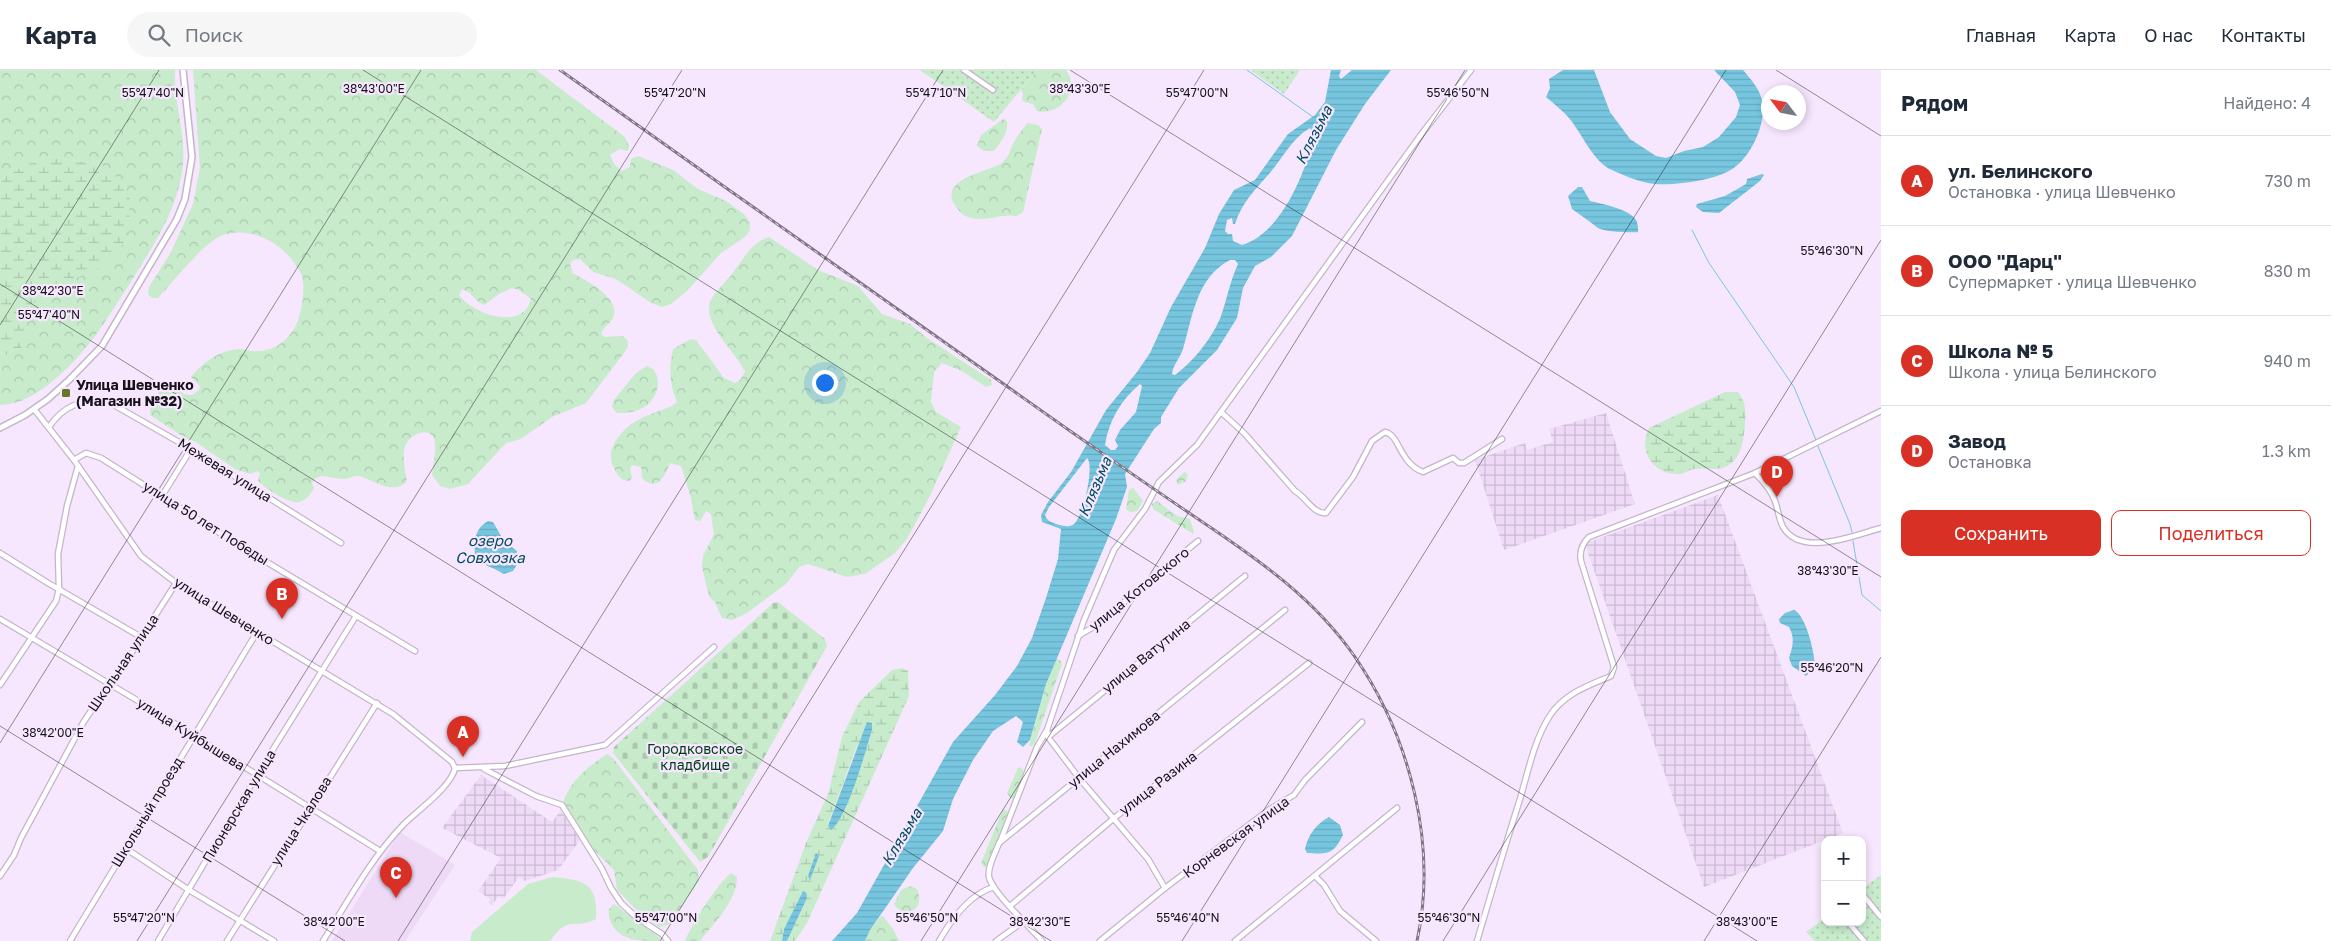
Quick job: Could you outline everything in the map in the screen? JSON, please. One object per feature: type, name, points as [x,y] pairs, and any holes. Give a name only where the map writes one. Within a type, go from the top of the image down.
[{"type":"street","points":[[0,428],[34,409],[69,380],[102,346],[177,219],[185,199],[192,157],[183,70]]},
{"type":"street","points":[[964,70],[993,90]]},
{"type":"street","points":[[1042,941],[994,887],[989,875],[999,843],[1037,746],[1047,730],[1078,636],[1114,550],[1145,509],[1159,482],[1198,445],[1420,136],[1471,70]]},
{"type":"street","name":"Межевая улица","points":[[49,428],[63,410],[98,400],[107,401],[191,449],[341,543]]},
{"type":"street","name":"улица Шевченко","points":[[34,409],[74,460],[141,556],[176,583],[376,702],[452,762],[455,768]]},
{"type":"street","points":[[1221,412],[1244,433],[1295,491],[1321,514],[1326,513],[1353,477],[1372,441],[1385,432],[1394,436],[1407,462],[1423,472],[1453,458],[1459,463],[1464,463],[1502,439]]},
{"type":"street","points":[[1477,941],[1531,762],[1549,716],[1563,701],[1580,689],[1611,676],[1614,667],[1579,554],[1583,543],[1590,537],[1754,473],[1881,412]]},
{"type":"street","points":[[162,496],[191,449]]},
{"type":"street","name":"улица 50 лет Победы","points":[[74,460],[86,453],[95,455],[414,651]]},
{"type":"street","points":[[0,685],[56,601],[59,590],[58,554],[67,506],[78,466]]},
{"type":"street","points":[[1754,473],[1770,491],[1783,528],[1800,542],[1810,544],[1825,542],[1881,528]]},
{"type":"street","name":"улица Котовского","points":[[1078,636],[1095,626],[1198,541]]},
{"type":"street","points":[[0,553],[59,590],[142,637]]},
{"type":"street","name":"улица Ватутина","points":[[1048,737],[1244,576]]},
{"type":"street","name":"Школьная улица","points":[[0,876],[14,855],[21,838],[83,723],[106,688],[111,685],[176,583]]},
{"type":"street","name":"улица Нахимова","points":[[999,843],[1285,610]]},
{"type":"street","name":"Пионерская улица","points":[[158,941],[257,775],[356,616]]},
{"type":"street","name":"улица Куйбышева","points":[[0,619],[111,685],[380,851]]},
{"type":"street","name":"Школьный проезд","points":[[70,941],[257,632]]},
{"type":"street","points":[[323,941],[380,851],[449,781],[455,768],[505,766],[605,745],[714,647]]},
{"type":"street","name":"улица Разина","points":[[1010,906],[1113,819],[1309,663]]},
{"type":"street","name":"улица Чкалова","points":[[227,941],[376,702]]},
{"type":"street","name":"Корневская улица","points":[[1100,941],[1165,888],[1276,804],[1294,795],[1305,780],[1362,722]]},
{"type":"street","points":[[1047,730],[1048,737],[1079,778],[1148,859],[1165,888]]},
{"type":"street","points":[[480,768],[492,772],[544,800],[562,805],[602,868],[610,888],[621,903],[636,917],[662,934],[668,941]]},
{"type":"street","points":[[1235,941],[1262,917],[1398,808]]},
{"type":"street","points":[[125,848],[189,890],[274,941]]},
{"type":"street","points":[[1315,876],[1324,885],[1340,911],[1376,941]]},
{"type":"street","points":[[939,941],[950,923],[974,898],[986,889],[994,887]]},
{"type":"street","points":[[1866,899],[1881,917]]},
{"type":"street","points":[[996,941],[1024,921]]},
{"type":"street","points":[[1851,926],[1864,941]]},
{"type":"shaded area","points":[[1606,413],[1635,504],[1504,550],[1475,460],[1525,443],[1527,450],[1553,442],[1549,429]]},
{"type":"shaded area","points":[[1718,495],[1843,833],[1835,836],[1821,836],[1821,842],[1704,887],[1586,547],[1589,542]]},
{"type":"shaded area","points":[[481,775],[552,822],[560,811],[580,840],[558,870],[525,881],[519,877],[503,899],[499,896],[492,905],[488,902],[490,899],[478,891],[501,858],[442,828]]},
{"type":"shaded area","points":[[400,832],[455,865],[405,941],[332,941]]},
{"type":"green space","points":[[0,70],[175,70],[183,159],[179,188],[168,218],[144,261],[97,334],[68,367],[42,390],[21,401],[0,405],[0,352],[7,355],[27,332],[23,315],[37,297],[70,281],[102,165],[46,156],[8,174],[0,183]]},
{"type":"green space","points":[[193,70],[536,70],[625,137],[629,146],[628,151],[620,149],[610,155],[614,164],[622,171],[630,167],[631,159],[638,156],[673,170],[698,189],[726,201],[744,214],[750,222],[750,230],[746,236],[721,253],[688,290],[671,304],[662,307],[651,303],[616,279],[593,272],[580,259],[573,260],[570,264],[573,273],[594,285],[608,297],[612,304],[613,318],[601,334],[604,337],[623,336],[628,341],[627,349],[586,403],[552,417],[521,439],[506,443],[468,484],[450,489],[440,486],[432,475],[435,451],[434,438],[426,432],[416,434],[405,446],[404,459],[407,481],[402,485],[396,487],[384,486],[359,476],[340,479],[322,476],[315,479],[312,483],[314,488],[308,496],[300,502],[296,502],[272,492],[261,484],[258,481],[260,473],[257,471],[250,474],[235,469],[194,441],[185,438],[150,415],[153,400],[170,382],[174,382],[184,394],[192,395],[199,390],[200,386],[191,377],[212,358],[231,350],[260,351],[282,343],[297,324],[301,310],[303,279],[295,264],[279,247],[268,240],[246,233],[223,235],[215,239],[198,254],[158,298],[152,298],[148,294],[149,287],[171,252],[193,204],[200,168]],"holes":[[[512,288],[519,290],[531,299],[526,309],[518,315],[508,317],[486,313],[475,308],[459,295],[462,289],[484,305],[499,294]]]},
{"type":"green space","points":[[920,70],[1037,70],[994,122]]},
{"type":"green space","points":[[1037,70],[1066,70],[1070,78],[1070,93],[1066,100],[1054,110],[1037,111],[1033,104],[1024,102],[1022,99],[1023,94],[1021,90]]},
{"type":"green space","points":[[1250,70],[1300,70],[1284,94]]},
{"type":"green space","points":[[1003,119],[1007,121],[1006,133],[994,151],[984,151],[977,146],[981,135]]},
{"type":"green space","points":[[1027,123],[1038,125],[1042,129],[1023,212],[1017,216],[1011,215],[986,219],[974,219],[963,215],[954,204],[951,195],[954,187],[970,176],[1003,162]]},
{"type":"green space","points":[[46,156],[102,165],[122,182],[130,198],[129,231],[120,249],[106,264],[37,297],[23,315],[27,332],[22,347],[7,355],[0,352],[0,183],[8,174]]},
{"type":"green space","points":[[769,237],[818,270],[858,286],[882,314],[910,324],[927,338],[991,380],[992,385],[986,387],[962,371],[942,363],[934,372],[931,402],[936,412],[961,427],[930,496],[907,539],[895,553],[865,574],[847,577],[808,564],[799,567],[786,584],[747,613],[732,620],[722,618],[715,602],[709,596],[702,567],[703,556],[714,534],[711,514],[706,511],[700,521],[695,520],[691,498],[681,466],[670,463],[660,481],[652,484],[642,478],[641,467],[633,465],[630,468],[632,477],[630,481],[627,481],[620,478],[617,473],[611,454],[613,446],[624,430],[638,420],[672,406],[677,402],[670,376],[673,349],[691,339],[696,340],[724,378],[735,383],[740,380],[745,372],[714,326],[709,307],[714,294],[729,278],[749,251],[757,243]]},
{"type":"green space","points":[[647,366],[656,373],[658,379],[657,390],[651,401],[636,411],[617,413],[612,407],[613,401],[636,373]]},
{"type":"green space","points":[[1725,392],[1738,392],[1743,399],[1745,407],[1744,436],[1741,449],[1735,460],[1722,468],[1694,469],[1679,474],[1667,473],[1654,465],[1646,452],[1646,436],[1649,428]]},
{"type":"green space","points":[[1184,472],[1188,474],[1186,481],[1178,485],[1176,480]]},
{"type":"green space","points":[[1133,488],[1143,501],[1137,511],[1130,512],[1126,509],[1129,490]]},
{"type":"green space","points":[[1157,501],[1177,516],[1190,519],[1193,534],[1153,509],[1152,504]]},
{"type":"green space","name":"Городковское кладбище","points":[[778,602],[825,639],[827,646],[708,857],[700,862],[613,753],[614,747],[773,603]]},
{"type":"green space","points":[[1056,659],[1061,661],[1062,664],[1035,743],[1031,747],[1029,745],[1046,684]]},
{"type":"green space","points":[[902,668],[908,671],[909,696],[807,923],[795,941],[787,941],[807,898],[803,891],[784,929],[782,941],[770,941],[806,843],[828,794],[842,737],[859,702],[892,670]],"holes":[[[872,723],[872,730],[855,781],[831,830],[828,825],[856,748]]]},
{"type":"green space","points":[[607,754],[613,758],[698,870],[699,881],[670,924],[659,927],[645,918],[617,890],[614,870],[581,837],[562,805],[565,796],[574,782],[592,764]]},
{"type":"green space","points":[[1020,767],[1024,771],[1014,798],[1011,799],[1007,793]]},
{"type":"green space","points":[[1003,809],[1009,812],[988,867],[984,867],[981,863]]},
{"type":"green space","points":[[731,873],[737,877],[736,886],[724,911],[700,941],[685,941],[705,905]]},
{"type":"green space","points":[[1881,875],[1881,941],[1815,941],[1806,932],[1821,921],[1821,926],[1866,926],[1866,886]]},
{"type":"green space","points":[[552,877],[581,882],[587,886],[595,898],[596,919],[582,924],[562,927],[550,941],[470,941],[472,932],[528,884]]},
{"type":"green space","points":[[911,886],[917,889],[919,902],[913,910],[904,912],[894,904],[901,890]]},
{"type":"green space","points":[[614,904],[660,938],[660,941],[628,938],[618,932],[609,917],[609,909]]},
{"type":"green space","points":[[882,915],[893,929],[899,941],[865,941],[870,930]]},
{"type":"water","name":"Клязьма","points":[[1331,70],[1341,70],[1339,76],[1341,79],[1352,70],[1391,70],[1365,104],[1336,150],[1292,236],[1271,257],[1255,266],[1243,288],[1237,318],[1217,350],[1179,388],[1161,417],[1161,423],[1154,429],[1125,474],[1127,487],[1116,519],[1046,684],[1030,740],[1023,747],[1017,742],[1023,722],[1016,716],[993,731],[973,760],[953,799],[943,831],[913,868],[870,930],[865,941],[832,941],[857,913],[953,742],[995,695],[1017,666],[1032,638],[1058,559],[1061,529],[1042,522],[1041,515],[1048,502],[1071,472],[1106,410],[1150,353],[1171,307],[1205,248],[1219,214],[1234,190],[1255,180],[1288,134],[1315,115],[1325,102]],"holes":[[[1310,128],[1314,137],[1310,152],[1298,184],[1280,215],[1256,239],[1242,245],[1233,241],[1232,234],[1228,234],[1225,231],[1227,220],[1232,218],[1233,224],[1235,224],[1241,209],[1249,197],[1304,132]],[[1230,260],[1235,260],[1238,264],[1221,316],[1208,340],[1195,356],[1182,370],[1175,375],[1172,374],[1183,349],[1193,311],[1203,287],[1219,268]],[[1140,384],[1142,386],[1136,412],[1120,430],[1115,440],[1118,446],[1115,450],[1111,450],[1105,445],[1109,427],[1127,397]],[[1087,458],[1090,470],[1087,491],[1081,512],[1074,524],[1065,526],[1049,521],[1045,515],[1049,507]]]},
{"type":"water","points":[[1563,70],[1594,70],[1610,112],[1630,139],[1656,156],[1666,158],[1684,151],[1703,147],[1719,137],[1736,117],[1740,105],[1735,92],[1714,70],[1743,70],[1754,83],[1761,96],[1761,124],[1755,140],[1744,159],[1727,172],[1710,178],[1677,184],[1648,183],[1625,176],[1599,161],[1574,124],[1546,97],[1550,88],[1549,79]]},
{"type":"water","points":[[1764,175],[1760,181],[1719,213],[1703,212],[1696,207],[1697,204],[1725,196],[1746,184],[1747,179]]},
{"type":"water","points":[[1578,187],[1582,187],[1590,201],[1601,203],[1633,216],[1637,223],[1638,232],[1618,232],[1598,228],[1572,209],[1568,196]]},
{"type":"water","name":"озеро Совхозка","points":[[488,521],[493,522],[504,541],[517,551],[518,563],[513,571],[504,574],[475,557],[477,532]]},
{"type":"water","points":[[1794,610],[1798,613],[1806,627],[1813,653],[1815,667],[1806,676],[1792,666],[1789,658],[1793,638],[1789,627],[1780,623],[1779,619],[1785,613]]},
{"type":"water","points":[[867,722],[872,723],[872,730],[850,798],[844,812],[831,830],[828,826]]},
{"type":"water","points":[[1329,817],[1340,825],[1343,835],[1339,842],[1329,852],[1307,853],[1305,849],[1310,835],[1320,823]]},
{"type":"water","points":[[816,853],[819,856],[810,880],[808,876]]},
{"type":"water","points":[[803,891],[806,893],[807,898],[787,941],[782,941],[784,929]]},
{"type":"waterway","name":"Клязьма","points":[[1247,70],[1313,117]]},
{"type":"waterway","points":[[1692,230],[1709,263],[1794,387],[1816,440]]},
{"type":"waterway","points":[[1817,444],[1852,532]]},
{"type":"waterway","points":[[1853,541],[1862,595],[1881,611]]},
{"type":"railway","points":[[560,70],[1009,388],[1265,566],[1322,617],[1355,657],[1374,688],[1391,722],[1415,793],[1424,867],[1423,905],[1417,941]]},
{"type":"place","name":"Улица Шевченко (Магазин №32)","points":[[66,393]]},
{"type":"place","name":"Завод","points":[[1777,497]]},
{"type":"place","name":"ООО \"Дарц\"","points":[[282,619]]},
{"type":"place","name":"ул. Белинского","points":[[463,757]]},
{"type":"place","name":"Школа № 5","points":[[396,898]]}]
